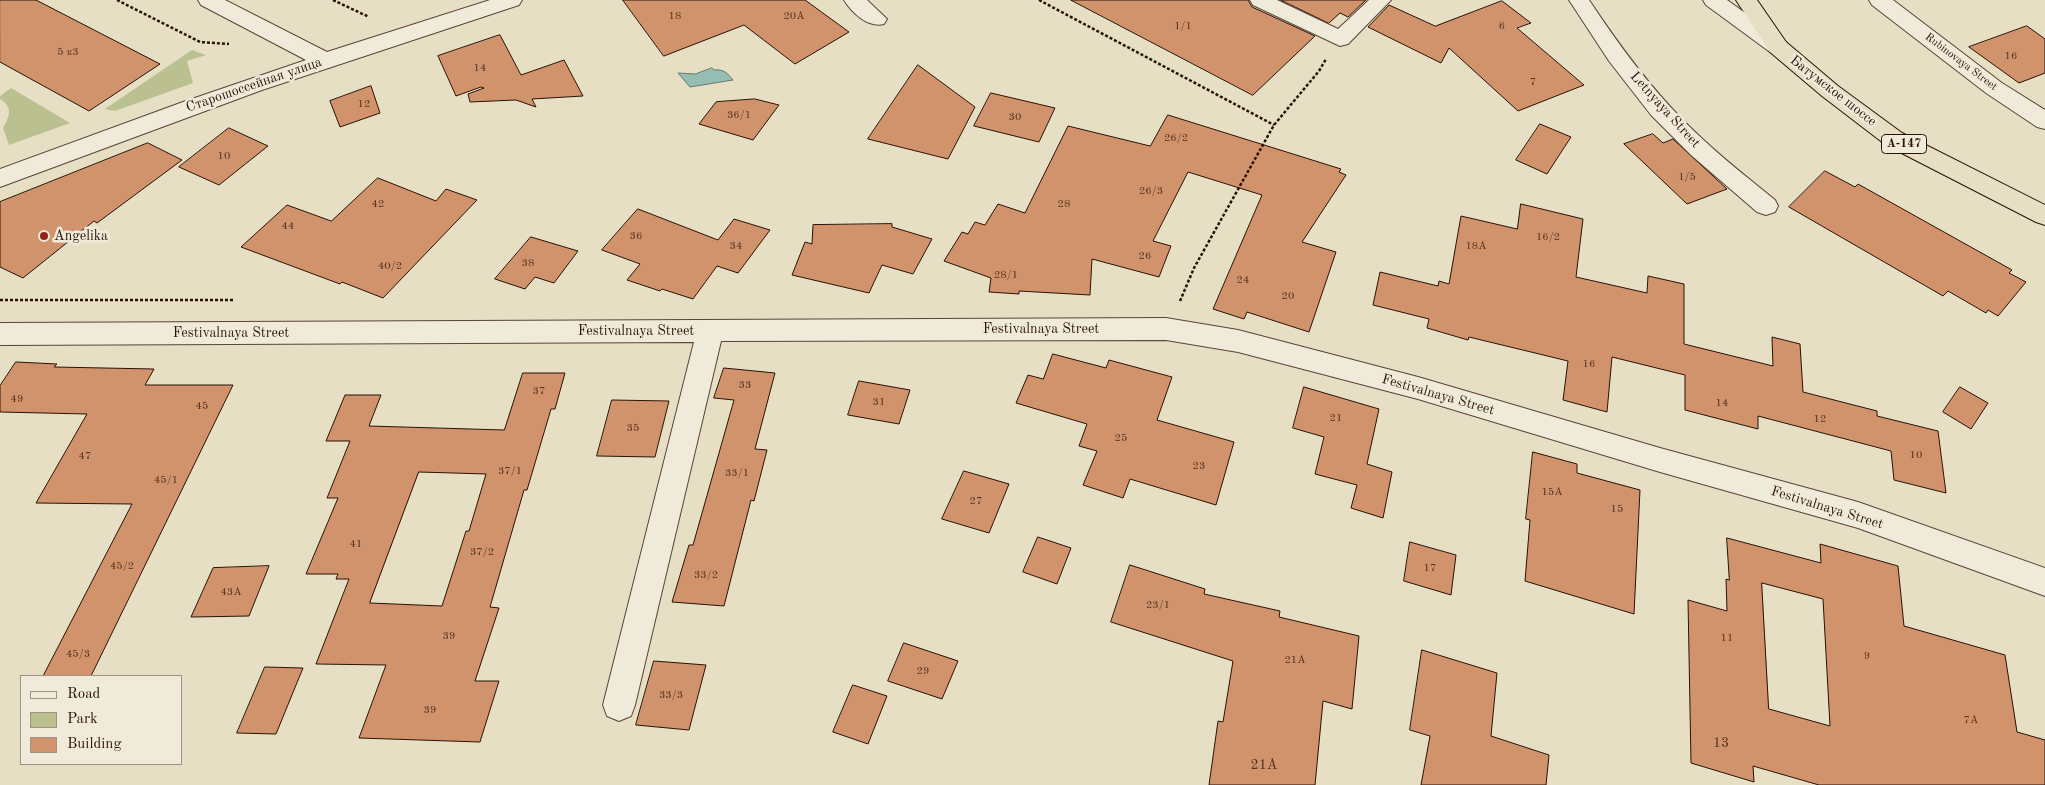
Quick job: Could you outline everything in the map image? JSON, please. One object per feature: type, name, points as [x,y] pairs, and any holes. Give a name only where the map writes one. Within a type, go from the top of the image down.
[{"type":"highway","name":"Батумское шоссе","points":[[1746,0],[1749,8],[1778,47],[1830,91],[1894,139],[2045,216]]},
{"type":"street","points":[[208,0],[324,60]]},
{"type":"street","name":"Старошоссейная улица","points":[[0,178],[131,128],[324,60],[512,0]]},
{"type":"street","points":[[854,0],[876,19]]},
{"type":"street","points":[[1260,0],[1334,47],[1381,0]]},
{"type":"street","name":"Letnyaya Street","points":[[1579,0],[1596,26],[1649,96],[1690,141],[1766,206]]},
{"type":"street","points":[[1713,0],[1778,47]]},
{"type":"street","name":"Rubinovaya Street","points":[[1879,0],[1994,88],[2045,121]]},
{"type":"street","name":"Festivalnaya Street","points":[[0,334],[1166,329],[1238,341],[1418,388],[1660,460],[1858,515],[2045,582]]},
{"type":"street","points":[[619,705],[710,330]]},
{"type":"path","points":[[117,0],[200,42],[238,45]]},
{"type":"path","points":[[333,0],[374,19]]},
{"type":"path","points":[[1039,0],[1274,125]]},
{"type":"path","points":[[1177,308],[1194,268],[1274,125],[1320,71],[1334,47]]},
{"type":"green space","points":[[192,50],[206,55],[187,61],[193,83],[115,111],[105,109]]},
{"type":"green space","points":[[11,88],[70,123],[9,145],[3,128],[9,116],[9,109],[0,99],[0,96]]},
{"type":"water","points":[[712,68],[725,72],[733,80],[690,87],[678,73],[695,74]]},
{"type":"building","points":[[0,0],[36,0],[160,64],[89,111],[0,62]]},
{"type":"building","points":[[623,0],[805,0],[849,32],[795,64],[744,25],[664,56]]},
{"type":"building","points":[[1071,0],[1248,0],[1252,7],[1315,36],[1253,95]]},
{"type":"building","points":[[1281,0],[1366,0],[1348,17],[1340,13],[1329,23]]},
{"type":"building","points":[[1502,1],[1531,23],[1517,28],[1584,85],[1518,111],[1449,48],[1441,63],[1368,27],[1389,5],[1435,26]]},
{"type":"building","points":[[2027,26],[2045,39],[2045,73],[2019,83],[1969,47]]},
{"type":"building","points":[[500,35],[521,75],[564,60],[583,96],[532,99],[536,107],[516,100],[470,102],[468,94],[484,88],[481,87],[456,96],[438,56]]},
{"type":"building","points":[[918,65],[975,107],[948,159],[868,139]]},
{"type":"building","points":[[371,86],[380,113],[340,127],[330,101]]},
{"type":"building","points":[[991,93],[1055,108],[1039,142],[974,126]]},
{"type":"building","points":[[755,99],[779,105],[753,140],[699,124],[716,102]]},
{"type":"building","points":[[1168,115],[1341,169],[1339,172],[1346,175],[1302,242],[1336,252],[1309,332],[1247,312],[1244,319],[1213,309],[1262,195],[1188,172],[1153,241],[1171,246],[1159,277],[1092,259],[1090,295],[1019,291],[1019,294],[989,292],[991,278],[944,261],[962,232],[968,234],[975,222],[985,225],[998,204],[1025,213],[1068,126],[1150,146]]},
{"type":"building","points":[[1540,124],[1571,137],[1547,174],[1516,160]]},
{"type":"building","points":[[229,128],[268,146],[219,185],[179,167]]},
{"type":"building","points":[[1653,134],[1663,143],[1673,139],[1727,189],[1687,204],[1624,144]]},
{"type":"building","points":[[148,143],[182,160],[97,223],[94,221],[23,278],[0,267],[0,202]]},
{"type":"building","points":[[1825,171],[1855,187],[1858,184],[2012,270],[2009,273],[2026,282],[1998,316],[1988,310],[1986,313],[1948,291],[1943,296],[1789,207]]},
{"type":"building","points":[[378,178],[436,201],[446,189],[477,200],[383,298],[241,247],[287,205],[331,221]]},
{"type":"building","points":[[1521,204],[1583,219],[1576,277],[1647,293],[1648,276],[1684,284],[1684,344],[1773,366],[1772,337],[1800,344],[1803,392],[1877,411],[1877,416],[1938,431],[1946,493],[1894,480],[1891,451],[1758,416],[1758,429],[1685,410],[1685,375],[1612,357],[1607,412],[1563,400],[1568,361],[1469,337],[1468,340],[1427,328],[1429,319],[1373,305],[1380,272],[1438,286],[1439,281],[1449,284],[1461,216],[1517,229]]},
{"type":"building","points":[[638,209],[718,240],[734,219],[770,230],[738,273],[717,266],[693,299],[627,280],[640,264],[602,250]]},
{"type":"building","points":[[892,224],[892,227],[932,239],[913,274],[882,265],[869,293],[792,275],[805,242],[812,244],[813,225]]},
{"type":"building","points":[[531,237],[578,251],[554,283],[535,277],[525,289],[495,279]]},
{"type":"building","points":[[1053,354],[1106,368],[1109,360],[1172,377],[1157,420],[1234,442],[1216,505],[1130,479],[1123,498],[1083,485],[1097,451],[1079,446],[1087,424],[1016,403],[1028,375],[1043,379]]},
{"type":"building","points":[[16,362],[57,364],[54,367],[154,369],[145,385],[233,385],[91,675],[44,675],[132,504],[36,503],[87,414],[0,412],[0,386]]},
{"type":"building","points":[[724,368],[775,373],[755,449],[767,450],[754,501],[751,500],[724,606],[672,602],[689,545],[693,545],[734,400],[714,398]]},
{"type":"building","points":[[523,373],[565,373],[555,409],[551,409],[527,490],[524,490],[490,607],[499,608],[475,681],[499,681],[480,742],[359,738],[386,665],[316,664],[349,579],[336,579],[338,574],[306,574],[338,498],[327,498],[350,441],[326,441],[345,395],[381,395],[369,426],[504,430]],"holes":[[[419,472],[486,474],[469,531],[466,531],[442,606],[370,603]]]},
{"type":"building","points":[[859,381],[910,390],[899,424],[848,415]]},
{"type":"building","points":[[1304,387],[1379,409],[1367,464],[1392,472],[1383,518],[1351,508],[1357,485],[1315,474],[1324,437],[1293,428]]},
{"type":"building","points":[[1960,387],[1988,403],[1971,429],[1943,412]]},
{"type":"building","points":[[612,400],[669,401],[655,457],[597,456]]},
{"type":"building","points":[[1533,452],[1577,464],[1577,473],[1640,490],[1634,614],[1525,581],[1530,520],[1526,519]]},
{"type":"building","points":[[964,471],[1009,484],[989,533],[942,519]]},
{"type":"building","points":[[1038,537],[1071,548],[1057,584],[1023,572]]},
{"type":"building","points":[[1727,538],[1821,563],[1820,544],[1898,566],[1904,626],[2005,655],[2017,732],[2045,740],[2045,785],[1819,785],[1753,766],[1754,782],[1691,763],[1688,600],[1727,611],[1726,579],[1729,580]],"holes":[[[1762,583],[1823,599],[1830,726],[1769,709]]]},
{"type":"building","points":[[1410,542],[1456,555],[1451,595],[1404,581]]},
{"type":"building","points":[[1130,565],[1205,589],[1204,594],[1280,611],[1279,617],[1359,636],[1352,709],[1323,701],[1315,785],[1209,785],[1218,721],[1223,722],[1233,661],[1111,622]]},
{"type":"building","points":[[269,566],[249,616],[191,617],[213,568]]},
{"type":"building","points":[[904,643],[958,661],[942,699],[888,681]]},
{"type":"building","points":[[1422,650],[1497,673],[1491,736],[1549,755],[1546,785],[1421,785],[1430,736],[1410,730]]},
{"type":"building","points":[[654,661],[706,665],[689,730],[636,725]]},
{"type":"building","points":[[265,667],[303,668],[276,734],[237,733]]},
{"type":"building","points":[[853,685],[887,696],[868,744],[833,732]]},
{"type":"place","name":"Angelika","points":[[44,236]]}]
